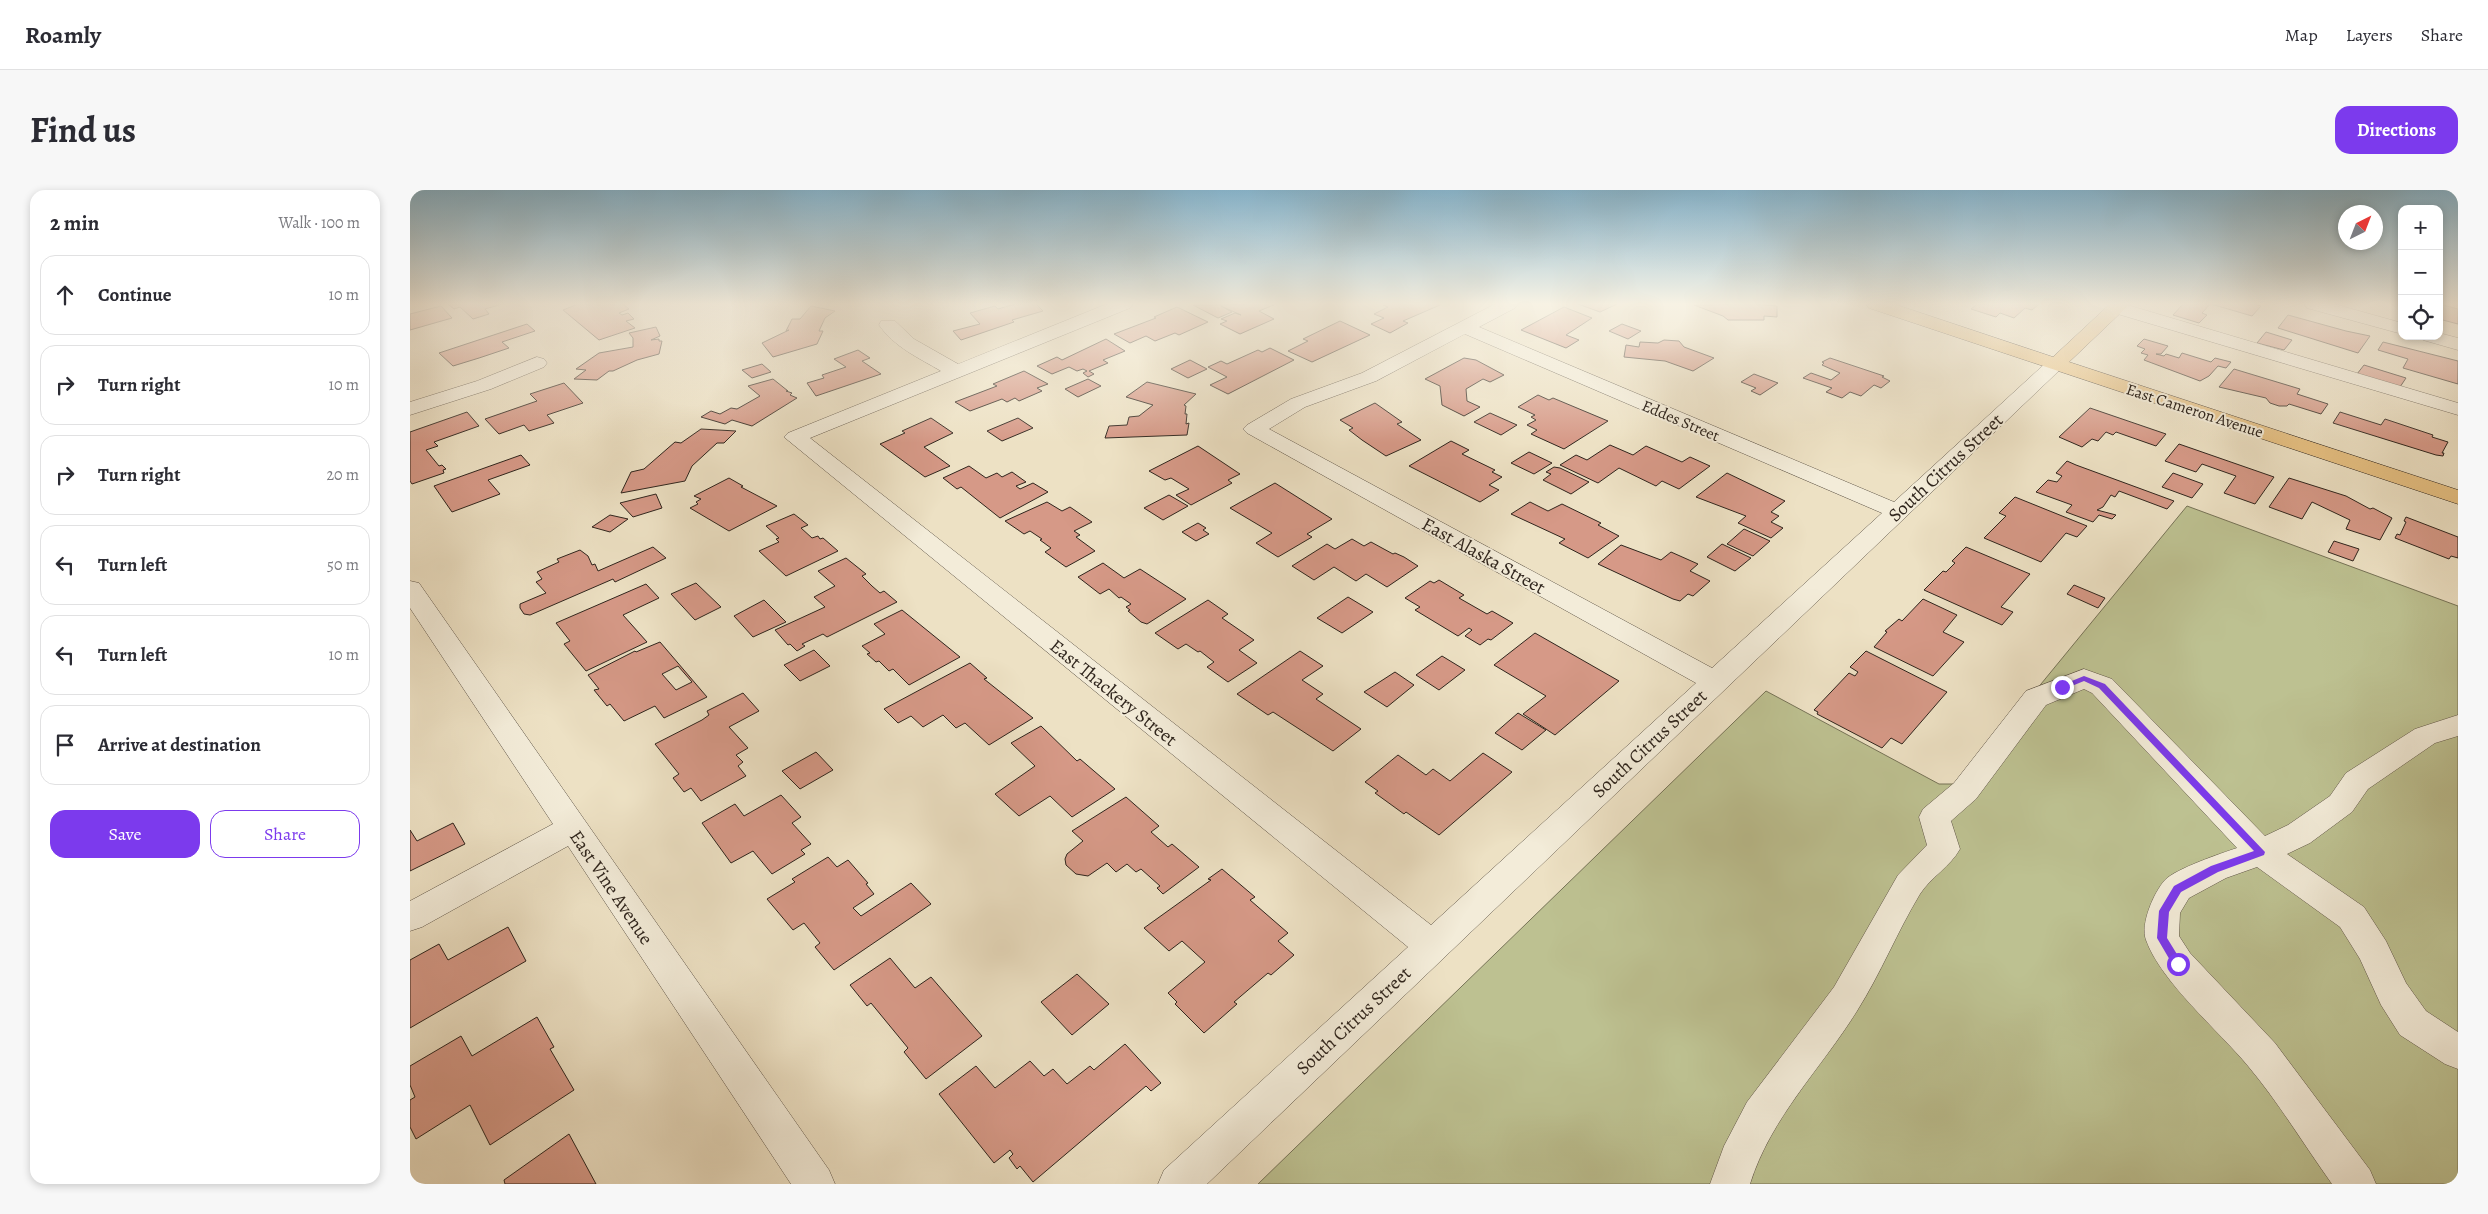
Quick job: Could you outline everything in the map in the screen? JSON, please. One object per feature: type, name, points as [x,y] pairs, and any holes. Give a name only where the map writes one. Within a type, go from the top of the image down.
[{"type":"main road","name":"East Cameron Avenue","points":[[2015,350],[2458,497]]},
{"type":"main road","name":"South Citrus Street","points":[[2056,364],[2071,350]]},
{"type":"street","points":[[920,350],[957,372],[1010,350]]},
{"type":"street","name":"East Alaska Street","points":[[1422,350],[1370,377],[1298,403],[1254,429],[1715,682]]},
{"type":"street","name":"Eddes Street","points":[[1518,350],[1897,512]]},
{"type":"street","points":[[2265,350],[2458,409]]},
{"type":"street","points":[[410,409],[484,385],[537,363]]},
{"type":"street","name":"South Citrus Street","points":[[1178,1184],[2056,364]]},
{"type":"street","name":"East Thackery Street","points":[[957,372],[795,437],[1432,946]]},
{"type":"street","name":"East Vine Avenue","points":[[410,589],[815,1184]]},
{"type":"street","points":[[1730,1184],[1748,1134],[1791,1070],[1836,1013],[1865,965],[1910,882],[1944,849],[1934,818],[1965,791],[2036,698],[2084,678],[2102,686],[2261,852],[2352,917],[2374,951],[2393,994],[2412,1023],[2458,1052]]},
{"type":"street","points":[[2356,1184],[2262,1055],[2178,964],[2162,938],[2164,911],[2177,889],[2214,869],[2261,852],[2299,834],[2341,804],[2357,781],[2425,736],[2458,725]]},
{"type":"street","points":[[410,917],[572,829]]},
{"type":"green space","points":[[2187,506],[2458,606],[2458,1184],[1258,1184],[1766,691],[1939,784],[1959,784]]},
{"type":"building","points":[[447,350],[502,350],[453,366],[439,353]]},
{"type":"building","points":[[614,350],[660,350],[659,354],[609,371],[597,380],[574,379],[586,370],[576,369],[599,353]]},
{"type":"building","points":[[768,350],[795,350],[773,357]]},
{"type":"building","points":[[859,350],[870,358],[862,361],[881,374],[816,396],[807,383],[824,378],[822,375],[846,367],[834,359]]},
{"type":"building","points":[[1082,350],[1125,351],[1103,360],[1108,363],[1089,371],[1094,374],[1088,377],[1083,373],[1087,371],[1083,369],[1077,371],[1069,367],[1052,374],[1037,366],[1057,357],[1062,360]]},
{"type":"building","points":[[1257,350],[1262,352],[1275,350],[1294,360],[1228,394],[1210,385],[1227,377],[1208,367],[1221,361],[1227,364]]},
{"type":"building","points":[[1289,350],[1337,350],[1312,362]]},
{"type":"building","points":[[1625,350],[1693,350],[1714,358],[1693,371],[1665,361],[1624,357]]},
{"type":"building","points":[[2144,350],[2164,350],[2161,354],[2156,354],[2164,356],[2166,354],[2179,358],[2182,353],[2211,362],[2215,358],[2231,362],[2226,368],[2218,366],[2209,376],[2200,381],[2144,360],[2148,355],[2141,353]]},
{"type":"building","points":[[2379,350],[2416,350],[2458,361],[2458,384],[2403,368],[2408,359]]},
{"type":"building","points":[[1464,358],[1476,360],[1504,375],[1490,382],[1483,379],[1466,389],[1467,401],[1480,407],[1464,416],[1442,405],[1440,386],[1425,379]]},
{"type":"building","points":[[1830,358],[1884,376],[1882,377],[1890,381],[1881,388],[1874,385],[1861,396],[1850,392],[1842,398],[1826,392],[1832,388],[1803,378],[1811,373],[1831,380],[1840,373],[1822,365],[1824,363],[1822,362]]},
{"type":"building","points":[[1190,360],[1207,369],[1188,378],[1171,369]]},
{"type":"building","points":[[762,364],[771,372],[752,378],[742,370]]},
{"type":"building","points":[[2364,365],[2406,378],[2400,387],[2357,374]]},
{"type":"building","points":[[2234,369],[2300,389],[2297,394],[2328,404],[2321,414],[2289,404],[2287,406],[2279,406],[2270,403],[2266,398],[2219,387]]},
{"type":"building","points":[[1024,371],[1048,384],[1037,388],[1042,391],[1019,401],[1015,398],[1007,402],[1002,399],[970,411],[955,402],[997,386],[993,384]]},
{"type":"building","points":[[1754,374],[1778,383],[1760,395],[1751,391],[1756,388],[1741,382]]},
{"type":"building","points":[[773,379],[788,391],[786,391],[792,393],[790,395],[797,398],[752,426],[732,420],[725,424],[701,417],[711,411],[720,414],[731,408],[737,409],[760,396],[748,386]]},
{"type":"building","points":[[1088,379],[1101,386],[1078,397],[1065,389]]},
{"type":"building","points":[[1147,382],[1196,394],[1184,405],[1186,406],[1185,414],[1187,414],[1186,424],[1189,423],[1187,435],[1105,438],[1109,426],[1127,425],[1129,417],[1139,416],[1153,405],[1126,397]]},
{"type":"building","points":[[564,383],[583,403],[547,415],[554,423],[529,431],[524,425],[499,434],[485,419],[537,401],[530,394]]},
{"type":"building","points":[[1538,395],[1549,400],[1553,398],[1608,421],[1564,449],[1531,434],[1537,430],[1527,425],[1536,420],[1531,417],[1535,415],[1518,407]]},
{"type":"building","points":[[1375,403],[1402,422],[1397,424],[1421,440],[1386,456],[1349,430],[1353,428],[1340,420]]},
{"type":"building","points":[[2090,408],[2166,434],[2156,446],[2116,432],[2113,435],[2106,432],[2098,441],[2092,439],[2082,447],[2059,437]]},
{"type":"building","points":[[467,412],[479,426],[434,442],[438,446],[426,450],[439,466],[442,465],[446,469],[443,470],[444,473],[412,484],[410,481],[410,432]]},
{"type":"building","points":[[2340,412],[2381,425],[2385,419],[2448,442],[2442,453],[2444,453],[2443,456],[2436,455],[2333,423]]},
{"type":"building","points":[[1490,413],[1517,425],[1501,435],[1474,422]]},
{"type":"building","points":[[931,418],[953,433],[924,447],[950,466],[925,477],[880,444],[905,433],[902,431]]},
{"type":"building","points":[[1018,418],[1033,428],[1002,441],[987,431]]},
{"type":"building","points":[[701,429],[736,431],[724,443],[717,443],[692,466],[685,481],[621,493],[631,472],[644,469],[675,442],[681,443]]},
{"type":"building","points":[[1451,441],[1469,450],[1462,454],[1495,470],[1492,472],[1502,477],[1489,485],[1499,490],[1480,502],[1409,466]]},
{"type":"building","points":[[2179,444],[2274,477],[2255,504],[2224,493],[2236,476],[2202,464],[2196,472],[2165,461]]},
{"type":"building","points":[[1610,445],[1633,455],[1646,446],[1682,462],[1690,457],[1710,466],[1679,489],[1662,481],[1656,486],[1619,468],[1598,483],[1560,465],[1576,455],[1587,460]]},
{"type":"building","points":[[1198,446],[1240,474],[1228,480],[1232,483],[1191,505],[1176,495],[1189,489],[1171,478],[1165,480],[1149,471]]},
{"type":"building","points":[[1529,452],[1552,463],[1534,474],[1511,463]]},
{"type":"building","points":[[521,455],[530,465],[488,480],[500,494],[452,512],[434,486]]},
{"type":"building","points":[[2067,461],[2174,501],[2167,509],[2119,491],[2115,497],[2111,495],[2103,507],[2097,510],[2116,515],[2112,519],[2099,515],[2093,522],[2066,512],[2072,505],[2036,492],[2048,480],[2057,482],[2062,476],[2056,473]]},
{"type":"building","points":[[969,466],[986,478],[997,473],[1002,477],[1012,472],[1026,482],[1016,486],[1020,489],[1033,483],[1048,492],[1000,518],[961,487],[957,489],[943,478]]},
{"type":"building","points":[[1554,467],[1589,482],[1571,494],[1543,480],[1551,474],[1546,472]]},
{"type":"building","points":[[1727,473],[1785,501],[1771,512],[1779,516],[1771,522],[1783,528],[1771,538],[1738,523],[1746,516],[1696,497]]},
{"type":"building","points":[[2173,473],[2203,484],[2192,498],[2162,487]]},
{"type":"building","points":[[729,478],[743,486],[741,487],[777,506],[729,531],[690,508],[698,504],[696,502],[701,499],[694,496]]},
{"type":"building","points":[[2289,478],[2346,496],[2392,518],[2380,540],[2346,529],[2350,520],[2312,502],[2302,519],[2269,507]]},
{"type":"building","points":[[1275,483],[1332,519],[1307,534],[1312,537],[1278,557],[1256,543],[1272,533],[1230,508]]},
{"type":"building","points":[[656,494],[662,508],[633,517],[620,503]]},
{"type":"building","points":[[1169,495],[1188,506],[1163,520],[1144,508]]},
{"type":"building","points":[[2015,497],[2087,526],[2077,537],[2066,533],[2041,562],[1984,538],[2006,516],[1999,513]]},
{"type":"building","points":[[1047,502],[1062,511],[1070,507],[1092,522],[1074,531],[1080,535],[1076,537],[1095,551],[1066,567],[1045,552],[1051,548],[1040,540],[1042,539],[1030,531],[1024,534],[1005,521]]},
{"type":"building","points":[[1530,502],[1548,511],[1562,504],[1601,523],[1598,525],[1619,536],[1588,558],[1559,543],[1565,539],[1511,514]]},
{"type":"building","points":[[794,514],[808,525],[801,528],[812,538],[818,536],[820,539],[823,538],[838,551],[786,576],[759,551],[779,542],[776,539],[779,538],[766,526]]},
{"type":"building","points":[[610,515],[628,519],[610,532],[592,527]]},
{"type":"building","points":[[2406,517],[2458,537],[2458,558],[2451,556],[2449,559],[2395,538],[2397,534],[2400,535],[2406,522],[2404,521]]},
{"type":"building","points":[[1198,523],[1206,528],[1203,530],[1209,534],[1196,541],[1182,532]]},
{"type":"building","points":[[1744,529],[1770,541],[1753,556],[1727,544]]},
{"type":"building","points":[[1352,539],[1364,546],[1371,542],[1393,554],[1404,557],[1418,566],[1387,587],[1366,574],[1356,581],[1334,567],[1314,580],[1292,566],[1327,544],[1335,549]]},
{"type":"building","points":[[2334,541],[2359,549],[2353,561],[2328,552]]},
{"type":"building","points":[[1722,544],[1751,558],[1735,571],[1707,557]]},
{"type":"building","points":[[1621,545],[1661,560],[1671,552],[1698,564],[1690,571],[1710,581],[1693,596],[1688,594],[1680,601],[1673,599],[1598,564]]},
{"type":"building","points":[[653,547],[666,558],[615,582],[613,579],[530,615],[524,614],[520,608],[520,604],[546,593],[536,582],[542,579],[537,572],[559,562],[557,559],[580,550],[588,556],[592,565],[595,564],[598,571]]},
{"type":"building","points":[[1966,547],[2030,574],[2001,607],[2013,612],[2002,625],[1924,590],[1943,571],[1946,572],[1955,563],[1952,561]]},
{"type":"building","points":[[846,558],[866,574],[862,576],[880,593],[884,591],[897,602],[827,637],[823,634],[802,644],[805,646],[797,651],[790,644],[788,645],[775,630],[825,607],[814,597],[835,586],[818,571]]},
{"type":"building","points":[[1103,563],[1124,578],[1140,569],[1186,599],[1147,624],[1141,622],[1128,611],[1130,610],[1126,607],[1131,604],[1121,597],[1119,598],[1109,589],[1100,594],[1078,577]]},
{"type":"building","points":[[1439,580],[1464,595],[1459,598],[1487,614],[1492,611],[1513,623],[1491,640],[1488,639],[1480,645],[1465,636],[1472,630],[1469,628],[1458,636],[1415,610],[1420,607],[1405,598],[1430,581],[1434,583]]},
{"type":"building","points":[[696,583],[721,607],[695,620],[671,594]]},
{"type":"building","points":[[646,584],[659,598],[623,615],[647,642],[586,671],[564,644],[570,641],[556,623]]},
{"type":"building","points":[[2074,585],[2105,598],[2098,608],[2067,594]]},
{"type":"building","points":[[1348,597],[1373,612],[1342,633],[1317,618]]},
{"type":"building","points":[[1923,599],[1957,615],[1943,632],[1964,642],[1933,676],[1874,647],[1887,632],[1885,631],[1899,619],[1902,621]]},
{"type":"building","points":[[764,600],[786,622],[753,637],[734,616]]},
{"type":"building","points":[[1208,600],[1228,614],[1222,618],[1254,640],[1239,650],[1257,663],[1228,682],[1207,667],[1214,662],[1200,651],[1198,652],[1186,644],[1178,649],[1155,633]]},
{"type":"building","points":[[902,610],[960,657],[909,685],[893,669],[889,671],[879,661],[876,662],[867,654],[870,653],[862,646],[885,634],[874,624]]},
{"type":"building","points":[[1535,633],[1619,681],[1555,735],[1523,714],[1546,696],[1494,665]]},
{"type":"building","points":[[660,642],[707,697],[664,718],[655,706],[624,721],[610,704],[607,706],[594,690],[599,689],[588,675]],"holes":[[[678,666],[692,682],[676,690],[662,674]]]},
{"type":"building","points":[[814,650],[830,666],[800,681],[784,665]]},
{"type":"building","points":[[1300,651],[1323,666],[1302,680],[1323,694],[1316,699],[1361,729],[1333,751],[1273,712],[1268,715],[1237,694]]},
{"type":"building","points":[[1866,651],[1947,692],[1902,744],[1891,738],[1882,748],[1817,714],[1818,712],[1814,710],[1849,673],[1855,676],[1858,672],[1850,667]]},
{"type":"building","points":[[1442,656],[1465,670],[1439,690],[1416,675]]},
{"type":"building","points":[[970,663],[987,678],[984,679],[1033,718],[989,745],[965,723],[956,728],[943,715],[923,727],[911,716],[898,723],[884,709]]},
{"type":"building","points":[[1395,672],[1414,685],[1387,707],[1364,692]]},
{"type":"building","points":[[743,693],[759,711],[729,727],[748,748],[736,755],[743,762],[738,766],[746,776],[701,801],[691,788],[684,792],[673,778],[679,774],[655,744],[702,720],[709,715],[707,711]]},
{"type":"building","points":[[1518,713],[1546,730],[1522,750],[1495,733]]},
{"type":"building","points":[[1041,726],[1077,761],[1080,759],[1115,789],[1072,817],[1050,796],[1019,816],[995,794],[1035,766],[1011,743]]},
{"type":"building","points":[[816,752],[833,770],[800,789],[782,771]]},
{"type":"building","points":[[1483,753],[1512,772],[1439,835],[1406,812],[1404,814],[1375,793],[1378,791],[1365,782],[1398,755],[1426,775],[1433,769],[1450,781]]},
{"type":"building","points":[[781,795],[801,817],[792,823],[811,844],[801,850],[805,854],[772,874],[753,851],[731,863],[702,823],[735,804],[744,816]]},
{"type":"building","points":[[1126,797],[1159,826],[1151,832],[1168,847],[1172,844],[1199,867],[1163,894],[1157,888],[1160,886],[1141,869],[1136,872],[1127,864],[1116,872],[1107,863],[1088,876],[1076,874],[1066,865],[1065,859],[1067,854],[1083,841],[1072,831]]},
{"type":"building","points":[[453,823],[465,844],[410,871],[410,830],[417,841]]},
{"type":"building","points":[[828,857],[837,867],[848,860],[868,883],[866,884],[874,894],[853,908],[861,916],[911,883],[931,904],[834,970],[815,947],[820,943],[804,923],[793,930],[767,899],[795,882],[792,879]]},
{"type":"building","points":[[1222,869],[1255,897],[1250,900],[1288,933],[1278,941],[1294,955],[1271,975],[1268,973],[1234,1002],[1237,1004],[1204,1033],[1175,1004],[1177,1002],[1168,993],[1205,962],[1182,941],[1169,951],[1144,928],[1211,880],[1208,879]]},
{"type":"building","points":[[508,927],[526,961],[410,1028],[410,960],[439,944],[448,960]]},
{"type":"building","points":[[890,958],[915,988],[931,977],[982,1036],[926,1079],[904,1052],[908,1048],[871,1003],[867,1006],[850,985]]},
{"type":"building","points":[[1077,974],[1109,1004],[1072,1035],[1041,1002]]},
{"type":"building","points":[[537,1017],[554,1047],[550,1049],[574,1090],[490,1145],[470,1105],[416,1139],[410,1127],[410,1100],[415,1097],[410,1085],[410,1066],[461,1036],[472,1056]]},
{"type":"building","points":[[1125,1044],[1161,1083],[1151,1091],[1146,1086],[1033,1182],[1020,1166],[1017,1169],[1009,1158],[1013,1154],[1010,1150],[994,1163],[939,1094],[976,1066],[995,1088],[1030,1061],[1044,1076],[1053,1069],[1067,1084],[1090,1066],[1094,1070]]},
{"type":"building","points":[[569,1134],[596,1184],[505,1184],[504,1180]]},
{"type":"route","points":[[2062,687],[2084,678],[2102,686],[2261,852],[2214,869],[2177,889],[2164,911],[2162,938],[2178,964]]}]
